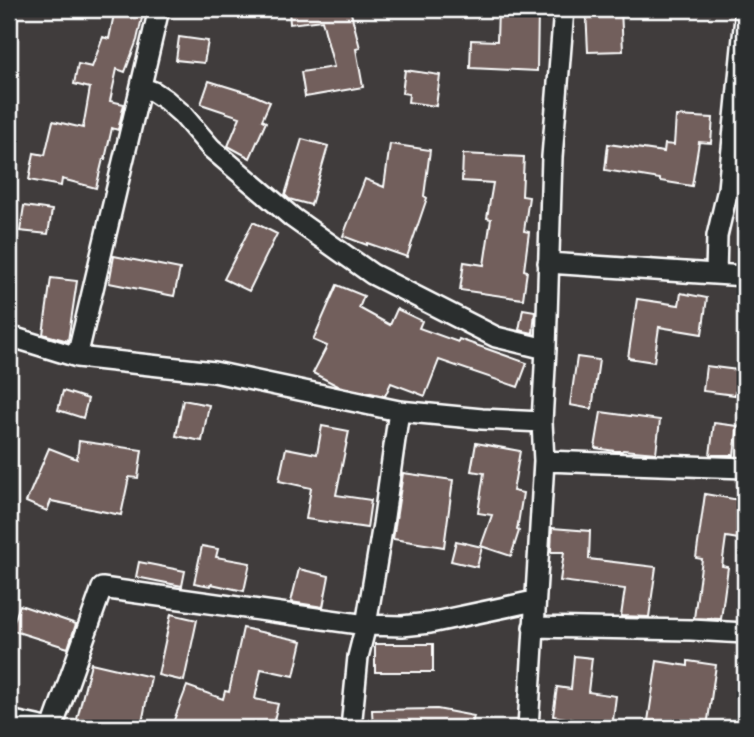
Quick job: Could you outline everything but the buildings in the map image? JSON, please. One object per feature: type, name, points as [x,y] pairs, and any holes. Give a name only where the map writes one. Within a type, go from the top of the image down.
[{"type":"street","points":[[77,357],[159,9]]},
{"type":"street","points":[[528,728],[544,461],[542,422],[552,157],[564,9]]},
{"type":"street","points":[[716,274],[717,236],[728,189],[745,17]]},
{"type":"street","points":[[141,87],[166,100],[211,148],[293,218],[372,274],[496,337],[546,349]]},
{"type":"street","points":[[548,263],[745,276]]},
{"type":"street","points":[[9,337],[77,357],[214,372],[399,411],[542,422]]},
{"type":"street","points":[[351,728],[358,657],[383,524],[399,411]]},
{"type":"street","points":[[544,461],[745,468]]},
{"type":"street","points":[[52,728],[102,588],[366,625],[402,626],[430,623],[534,601]]},
{"type":"street","points":[[533,627],[745,633]]},
{"type":"street","points":[[9,720],[46,728]]}]
